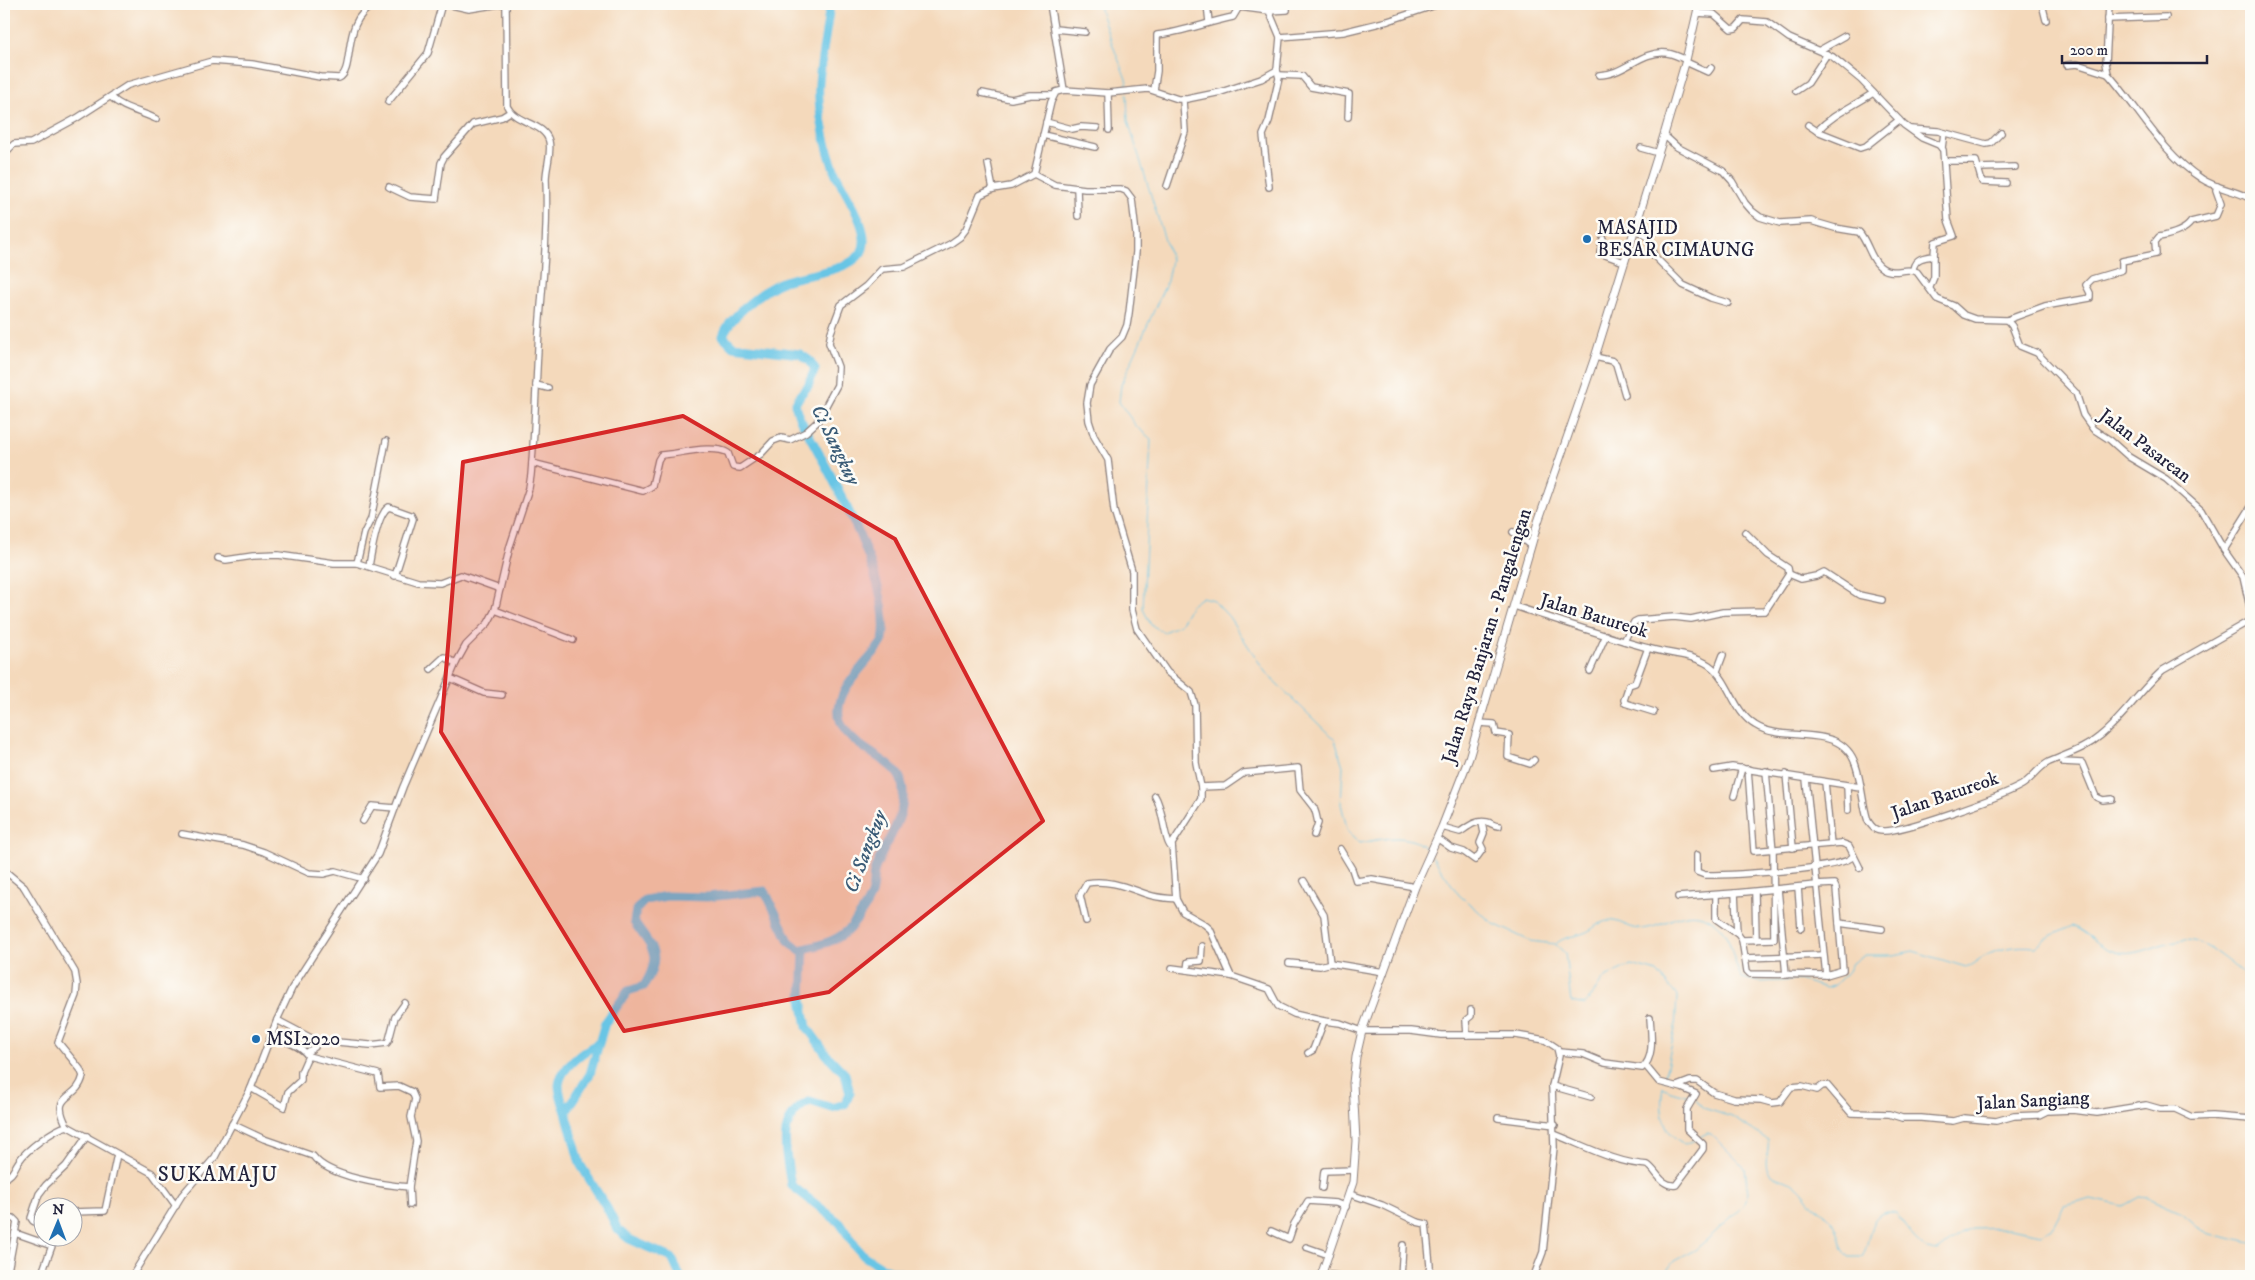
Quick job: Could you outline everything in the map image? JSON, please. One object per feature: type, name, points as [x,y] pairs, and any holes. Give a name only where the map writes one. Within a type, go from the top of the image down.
[{"type":"main road","name":"Jalan Raya Banjaran - Pangalengan","points":[[1322,1275],[1350,1194],[1354,1170],[1356,1141],[1353,1083],[1362,1031],[1415,887],[1442,827],[1469,758],[1531,546],[1595,357],[1659,153],[1686,61],[1698,4]]},
{"type":"street","points":[[4,154],[14,144],[31,143],[110,97],[128,84],[212,61],[252,64],[320,78],[339,78],[346,71],[349,44],[354,26],[364,11],[375,4]]},
{"type":"street","points":[[388,102],[428,53],[442,4]]},
{"type":"street","points":[[447,4],[469,9],[500,4]]},
{"type":"street","points":[[132,1276],[182,1195],[210,1165],[251,1088],[285,1001],[308,962],[364,879],[381,848],[395,808],[456,662],[466,645],[488,623],[495,610],[510,546],[529,488],[547,234],[546,175],[550,155],[550,145],[544,132],[510,112],[506,100],[506,4]]},
{"type":"street","points":[[1050,4],[1064,90]]},
{"type":"street","points":[[1207,4],[1209,22]]},
{"type":"street","points":[[1154,90],[1158,49],[1156,36],[1236,17],[1238,7],[1270,11],[1288,10],[1287,4]]},
{"type":"street","points":[[1280,37],[1342,32],[1383,22],[1439,4]]},
{"type":"street","points":[[2042,4],[2046,20]]},
{"type":"street","points":[[2109,4],[2106,63],[2108,74],[2172,154],[2202,180],[2251,199]]},
{"type":"street","points":[[1268,187],[1263,135],[1269,121],[1278,72],[1280,37],[1270,11]]},
{"type":"street","points":[[1697,13],[1714,14],[1731,29],[1736,28],[1742,20],[1767,22],[1790,38],[1820,50],[1847,68],[1908,129],[1942,148]]},
{"type":"street","points":[[2108,19],[2166,17]]},
{"type":"street","points":[[1055,29],[1085,32]]},
{"type":"street","points":[[1820,50],[1845,36]]},
{"type":"street","points":[[1598,75],[1606,75],[1625,68],[1649,55],[1669,53],[1708,72],[1711,68]]},
{"type":"street","points":[[1796,91],[1808,83],[1827,54]]},
{"type":"street","points":[[2067,65],[2076,64],[2108,74]]},
{"type":"street","points":[[982,93],[1010,99],[1030,95],[1053,95],[1064,90],[1108,93],[1154,90],[1183,100],[1222,92],[1278,72],[1302,76],[1311,87],[1349,94],[1348,116]]},
{"type":"street","points":[[1108,93],[1109,130]]},
{"type":"street","points":[[1817,131],[1824,123],[1873,93]]},
{"type":"street","points":[[532,463],[643,492],[652,486],[661,455],[695,451],[726,451],[731,465],[737,468],[763,452],[773,441],[781,438],[790,440],[806,432],[817,422],[837,385],[838,367],[829,342],[841,304],[866,286],[882,269],[904,267],[960,237],[966,229],[978,198],[983,193],[1011,186],[1034,174],[1053,95]]},
{"type":"street","points":[[110,97],[122,106],[140,111],[156,119]]},
{"type":"street","points":[[1167,186],[1185,132],[1183,100]]},
{"type":"street","points":[[389,187],[410,197],[436,199],[441,163],[444,157],[473,124],[502,117],[510,112]]},
{"type":"street","points":[[1808,124],[1817,131],[1854,147],[1863,148],[1899,120]]},
{"type":"street","points":[[1046,122],[1072,129],[1081,127],[1097,128]]},
{"type":"street","points":[[1908,129],[1944,133],[1986,144],[1991,143],[2001,133]]},
{"type":"street","points":[[1930,287],[1934,277],[1935,242],[1954,235],[1949,226],[1942,148],[1944,133]]},
{"type":"street","points":[[1043,135],[1095,146]]},
{"type":"street","points":[[1664,135],[1677,147],[1723,172],[1732,181],[1744,203],[1752,212],[1780,223],[1811,220],[1835,228],[1857,231],[1861,234],[1876,264],[1890,271],[1912,269]]},
{"type":"street","points":[[1641,148],[1659,153]]},
{"type":"street","points":[[1944,161],[1974,161],[1979,164],[1978,168],[1983,183],[2006,183]]},
{"type":"street","points":[[988,164],[994,189]]},
{"type":"street","points":[[1978,168],[2015,167]]},
{"type":"street","points":[[1034,174],[1056,185],[1077,188],[1121,189],[1126,191],[1132,199],[1136,252],[1128,325],[1122,337],[1103,359],[1092,380],[1088,393],[1089,421],[1094,436],[1108,460],[1113,505],[1132,571],[1132,610],[1137,629],[1167,672],[1191,692],[1194,700],[1196,764],[1201,787],[1200,802],[1175,836],[1172,848],[1176,899],[1183,912],[1204,924],[1210,930],[1231,976]]},
{"type":"street","points":[[1912,269],[1930,287],[1940,302],[1954,306],[1970,318],[2007,320],[2045,306],[2090,298],[2086,285],[2090,280],[2122,270],[2123,261],[2156,254],[2155,242],[2157,238],[2172,235],[2189,226],[2191,222],[2216,216],[2221,204],[2216,190],[2217,186]]},
{"type":"street","points":[[1077,188],[1078,216]]},
{"type":"street","points":[[1635,229],[1648,237],[1654,256],[1683,285],[1710,298],[1728,303]]},
{"type":"street","points":[[1603,239],[1600,253],[1624,262]]},
{"type":"street","points":[[1912,269],[1919,258],[1934,256]]},
{"type":"street","name":"Jalan Pasarean","points":[[2007,320],[2012,326],[2020,346],[2037,353],[2076,393],[2083,415],[2093,429],[2110,440],[2129,457],[2166,479],[2201,510],[2224,550],[2243,577],[2251,612]]},
{"type":"street","points":[[1595,357],[1613,361],[1616,364],[1625,395]]},
{"type":"street","points":[[536,385],[548,388]]},
{"type":"street","points":[[357,563],[364,533],[371,519],[386,441]]},
{"type":"street","points":[[369,566],[375,536],[385,509],[389,507],[406,513],[412,516],[413,520],[395,576]]},
{"type":"street","points":[[2224,550],[2251,507]]},
{"type":"street","points":[[1514,532],[1531,546]]},
{"type":"street","points":[[1624,641],[1634,622],[1638,620],[1674,617],[1691,620],[1723,612],[1765,610],[1789,574],[1788,568],[1768,555],[1744,532]]},
{"type":"street","points":[[218,558],[226,560],[257,555],[278,555],[334,563],[357,563],[418,582],[444,582],[458,575],[500,589]]},
{"type":"street","points":[[1789,574],[1801,579],[1824,572],[1859,595],[1882,600]]},
{"type":"street","name":"Jalan Batureok","points":[[1514,606],[1648,648],[1694,658],[1717,672],[1752,724],[1772,733],[1816,735],[1831,739],[1847,748],[1856,765],[1868,821],[1873,828],[1880,831],[1888,831],[1952,812],[2028,782],[2044,765],[2098,738],[2121,718],[2151,680],[2163,670],[2251,620]]},
{"type":"street","points":[[495,610],[573,640]]},
{"type":"street","points":[[1590,671],[1606,635]]},
{"type":"street","points":[[1648,648],[1635,683],[1629,685],[1624,702],[1654,712]]},
{"type":"street","points":[[1717,672],[1723,655]]},
{"type":"street","points":[[431,669],[444,657],[456,662]]},
{"type":"street","points":[[450,678],[484,693],[502,695]]},
{"type":"street","points":[[1479,723],[1494,724],[1496,733],[1509,735],[1508,757],[1530,764],[1534,760]]},
{"type":"street","points":[[2060,758],[2063,762],[2082,763],[2096,797],[2103,800],[2112,799]]},
{"type":"street","points":[[1714,770],[1726,766],[1745,768],[1860,787]]},
{"type":"street","points":[[1201,787],[1225,786],[1244,773],[1298,768],[1300,790],[1309,800],[1316,814],[1318,823],[1314,835]]},
{"type":"street","points":[[1734,796],[1745,768]]},
{"type":"street","points":[[1745,768],[1754,851],[1773,851],[1841,843],[1849,846],[1860,868]]},
{"type":"street","points":[[1766,771],[1774,872],[1786,976]]},
{"type":"street","points":[[1786,774],[1793,848]]},
{"type":"street","points":[[1806,779],[1826,975]]},
{"type":"street","points":[[1825,782],[1831,844]]},
{"type":"street","points":[[1847,786],[1848,810]]},
{"type":"street","points":[[1155,796],[1163,814],[1168,845],[1172,848]]},
{"type":"street","points":[[363,821],[372,806],[395,808]]},
{"type":"street","points":[[1442,827],[1460,832],[1472,823],[1486,822],[1499,826]]},
{"type":"street","points":[[1436,839],[1464,852],[1476,860],[1483,849],[1480,843],[1484,833],[1482,823]]},
{"type":"street","points":[[182,834],[243,845],[264,852],[308,873],[323,874],[335,871],[364,879]]},
{"type":"street","points":[[1340,850],[1352,869],[1356,881],[1372,879],[1415,887]]},
{"type":"street","points":[[1697,855],[1697,872],[1701,875],[1774,872],[1815,867],[1848,862],[1854,856]]},
{"type":"street","points":[[4,870],[24,887],[57,945],[69,960],[77,979],[76,996],[58,1042],[80,1069],[83,1076],[78,1089],[63,1099],[60,1105],[62,1116],[67,1126],[152,1173],[176,1206]]},
{"type":"street","points":[[1304,881],[1324,915],[1331,963]]},
{"type":"street","points":[[1086,921],[1080,895],[1088,883],[1104,882],[1124,885],[1148,895],[1176,899]]},
{"type":"street","points":[[1678,897],[1716,896],[1816,885],[1836,885],[1844,968],[1842,972],[1826,975],[1752,976],[1747,971],[1742,940],[1737,934],[1716,919],[1716,896]]},
{"type":"street","points":[[1798,887],[1801,928]]},
{"type":"street","points":[[1742,940],[1774,939],[1776,889]]},
{"type":"street","points":[[1754,892],[1756,940]]},
{"type":"street","points":[[1735,893],[1737,934]]},
{"type":"street","points":[[1839,923],[1882,929]]},
{"type":"street","points":[[1187,970],[1188,961],[1201,961],[1202,946]]},
{"type":"street","points":[[1745,958],[1823,955]]},
{"type":"street","points":[[1289,963],[1320,966],[1331,963],[1384,972]]},
{"type":"street","points":[[1172,968],[1231,976],[1269,989],[1278,1006],[1294,1014],[1324,1021],[1340,1022],[1362,1031],[1411,1031],[1441,1035],[1536,1037],[1552,1044],[1559,1052],[1583,1054],[1605,1063],[1631,1068],[1642,1068],[1645,1065],[1651,1047],[1650,1018]]},
{"type":"street","points":[[277,1020],[294,1028],[303,1036],[317,1041],[370,1046],[387,1043],[395,1017],[405,1003]]},
{"type":"street","points":[[1467,1035],[1466,1020],[1471,1016],[1471,1010]]},
{"type":"street","points":[[1308,1053],[1313,1050],[1324,1021]]},
{"type":"street","points":[[272,1036],[307,1055],[378,1074],[380,1087],[399,1086],[412,1092],[415,1097],[411,1117],[416,1141],[409,1188],[410,1204]]},
{"type":"street","points":[[251,1088],[281,1108],[284,1108],[288,1092],[301,1080],[301,1072],[307,1055],[315,1047],[317,1041]]},
{"type":"street","points":[[1534,1276],[1543,1252],[1555,1125],[1552,1086],[1559,1052]]},
{"type":"street","points":[[1554,1134],[1619,1160],[1648,1165],[1657,1177],[1668,1184],[1674,1185],[1704,1149],[1703,1144],[1691,1136],[1687,1129],[1687,1109],[1694,1097],[1677,1086],[1659,1082],[1645,1065]]},
{"type":"street","name":"Jalan Sangiang","points":[[1677,1086],[1690,1081],[1697,1081],[1714,1093],[1727,1098],[1750,1101],[1761,1100],[1772,1103],[1780,1102],[1791,1087],[1802,1086],[1817,1090],[1822,1086],[1827,1086],[1852,1113],[1889,1114],[1902,1118],[1953,1121],[1964,1118],[1996,1121],[2014,1116],[2039,1115],[2047,1111],[2073,1110],[2097,1113],[2146,1105],[2160,1109],[2174,1108],[2192,1117],[2212,1116],[2251,1119]]},
{"type":"street","points":[[1552,1086],[1591,1097]]},
{"type":"street","points":[[1498,1118],[1555,1125]]},
{"type":"street","points":[[232,1124],[264,1139],[314,1156],[318,1162],[336,1172],[388,1185],[409,1188]]},
{"type":"street","points":[[4,1178],[10,1175],[19,1160],[26,1153],[44,1139],[67,1126]]},
{"type":"street","points":[[38,1198],[50,1179],[66,1166],[87,1136]]},
{"type":"street","points":[[82,1212],[105,1211],[117,1154]]},
{"type":"street","points":[[1322,1188],[1324,1171],[1354,1170]]},
{"type":"street","points":[[1350,1194],[1382,1205],[1417,1222],[1426,1224],[1430,1266],[1428,1276]]},
{"type":"street","points":[[1271,1232],[1289,1239],[1294,1224],[1308,1201],[1336,1203],[1346,1207]]},
{"type":"street","points":[[4,1219],[15,1219],[17,1222],[8,1276]]},
{"type":"street","points":[[15,1232],[52,1246],[42,1276]]},
{"type":"street","points":[[1401,1276],[1403,1245]]},
{"type":"street","points":[[1306,1247],[1329,1255]]},
{"type":"street","points":[[4,1256],[11,1257]]},
{"type":"street","points":[[1322,1275],[1340,1276]]},
{"type":"highlighted area","points":[[683,416],[895,539],[1043,821],[829,992],[624,1031],[441,732],[463,462]]},
{"type":"waterway","name":"Ci Sangkuy","points":[[680,1276],[672,1258],[629,1239],[618,1230],[580,1164],[566,1112],[590,1074],[605,1023],[628,991],[644,986],[650,975],[654,959],[653,952],[634,922],[636,910],[645,900],[667,896],[707,897],[765,891],[789,941],[800,950],[828,942],[846,932],[868,903],[872,892],[875,869],[896,826],[903,804],[901,780],[896,772],[852,738],[840,720],[839,711],[843,693],[883,640],[884,616],[879,589],[856,527],[800,419],[795,404],[808,386],[815,369],[810,361],[800,354],[733,346],[723,336],[732,320],[767,290],[784,281],[826,272],[846,264],[861,253],[864,244],[861,223],[835,172],[825,140],[821,116],[819,83],[830,4]]},
{"type":"waterway","points":[[1099,4],[1106,28],[1127,82],[1127,90]]},
{"type":"waterway","points":[[1127,94],[1128,121],[1171,260],[1167,281],[1121,385],[1119,402],[1136,426],[1151,439],[1143,609],[1151,625],[1164,632],[1180,624],[1191,605],[1202,597],[1213,600],[1229,617],[1266,673],[1335,740],[1343,766],[1341,804],[1348,832],[1360,843],[1387,838],[1405,839],[1414,841],[1428,851]]},
{"type":"waterway","points":[[1432,856],[1459,895],[1494,924],[1530,941],[1555,944],[1565,953],[1571,1002],[1585,1005],[1605,977],[1631,965],[1657,972],[1677,996],[1675,1029],[1664,1080]]},
{"type":"waterway","points":[[1556,944],[1566,938],[1587,932],[1604,922],[1616,921],[1641,929],[1694,914],[1713,921],[1725,933],[1742,978],[1760,982],[1799,980],[1826,988],[1835,985],[1848,971],[1852,963],[1865,955],[1894,955],[1913,951],[1966,967],[2002,949],[2021,946],[2035,947],[2045,939],[2072,926],[2115,952],[2133,953],[2177,941],[2194,941],[2211,949],[2251,979]]},
{"type":"waterway","points":[[804,949],[802,1000],[807,1027],[826,1054],[845,1074],[850,1093],[845,1104],[832,1108],[810,1101],[799,1108],[792,1117],[787,1127],[786,1137],[791,1185],[840,1223],[864,1256],[883,1268],[910,1276]]},
{"type":"waterway","points":[[566,1112],[561,1099],[560,1079],[574,1060],[599,1043]]},
{"type":"waterway","points":[[1663,1087],[1692,1097]]},
{"type":"waterway","points":[[1663,1087],[1662,1112],[1671,1134],[1685,1144],[1695,1140]]},
{"type":"waterway","points":[[1696,1099],[1703,1108],[1732,1117],[1768,1140],[1766,1164],[1768,1171],[1774,1177],[1798,1187],[1813,1205],[1829,1218],[1834,1224],[1845,1253],[1849,1257],[1862,1257],[1875,1219],[1887,1212],[1896,1213],[1914,1237],[1925,1247],[1938,1251],[1960,1234],[1972,1229],[2009,1228],[2042,1234],[2053,1227],[2064,1206],[2091,1199],[2123,1206],[2139,1197],[2148,1198],[2182,1213],[2202,1230],[2210,1234],[2251,1243]]},
{"type":"waterway","points":[[1666,1276],[1668,1269],[1674,1261],[1695,1250],[1743,1206],[1748,1193],[1745,1168],[1711,1134],[1707,1133],[1700,1137]]},
{"type":"place","name":"MASAJID BESAR CIMAUNG","points":[[1587,239]]},
{"type":"place","name":"MSI2020","points":[[256,1039]]},
{"type":"district","name":"SUKAMAJU","points":[[218,1175]]}]
